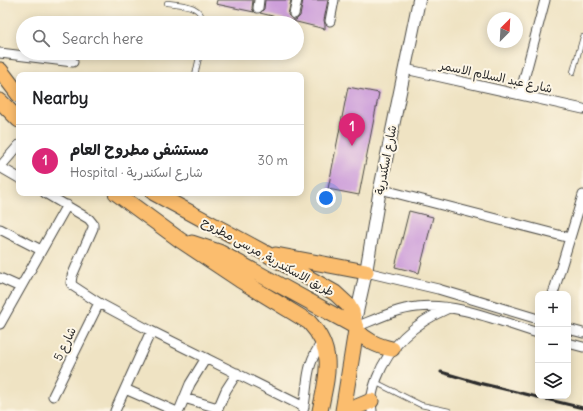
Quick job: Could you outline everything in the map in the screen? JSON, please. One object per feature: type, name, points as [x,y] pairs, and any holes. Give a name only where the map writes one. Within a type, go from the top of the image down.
[{"type":"main road","points":[[0,70],[16,91]]},
{"type":"main road","points":[[0,101],[16,117]]},
{"type":"main road","points":[[120,196],[180,240],[259,293],[309,322],[323,341],[327,355],[328,368],[320,411]]},
{"type":"main road","name":"طريق الاسكندرية, مرسى مطروح","points":[[160,196],[335,293],[348,305],[356,326]]},
{"type":"main road","points":[[180,240],[199,244],[219,252],[356,326],[372,343],[392,349]]},
{"type":"main road","points":[[265,253],[366,272]]},
{"type":"main road","points":[[343,411],[356,326]]},
{"type":"main road","points":[[347,411],[371,406]]},
{"type":"street","points":[[294,14],[297,0]]},
{"type":"street","points":[[330,21],[334,0]]},
{"type":"street","name":"شارع اسكندرية","points":[[356,326],[380,188],[419,0]]},
{"type":"street","points":[[520,94],[545,0]]},
{"type":"street","points":[[0,53],[16,55]]},
{"type":"street","points":[[57,60],[73,62]]},
{"type":"street","name":"شارع عبد السلام الاسمر","points":[[405,69],[583,109]]},
{"type":"street","points":[[16,148],[0,167],[16,176]]},
{"type":"street","points":[[380,188],[570,238]]},
{"type":"street","points":[[554,291],[570,238],[580,219],[583,195]]},
{"type":"street","points":[[51,196],[89,219],[94,228],[72,276],[71,283],[75,288],[99,303],[151,331],[237,373],[304,409],[310,363],[313,355],[323,341]]},
{"type":"street","points":[[0,324],[66,205]]},
{"type":"street","points":[[0,229],[41,250]]},
{"type":"street","points":[[366,272],[438,289],[535,318]]},
{"type":"street","points":[[0,278],[20,287]]},
{"type":"street","name":"شارع 5","points":[[53,396],[99,303]]},
{"type":"street","points":[[356,326],[405,309],[428,306],[463,310],[535,332]]},
{"type":"street","points":[[371,406],[375,382],[392,349],[412,329],[436,313],[450,308]]},
{"type":"street","points":[[571,330],[583,333]]},
{"type":"street","points":[[115,411],[151,331]]},
{"type":"street","points":[[571,344],[583,347]]},
{"type":"street","points":[[179,411],[194,378],[206,358]]},
{"type":"street","points":[[184,398],[218,410],[226,390],[237,373]]},
{"type":"street","points":[[126,388],[175,411]]},
{"type":"lane","points":[[167,4],[193,7],[199,11],[202,16]]},
{"type":"lane","points":[[573,72],[583,37]]},
{"type":"lane","points":[[196,72],[198,60]]},
{"type":"lane","points":[[375,382],[421,405],[449,411]]},
{"type":"building","points":[[217,0],[253,0],[252,8],[254,12],[216,4]]},
{"type":"building","points":[[265,0],[291,0],[289,16],[272,16],[260,13],[264,9]]},
{"type":"building","points":[[303,0],[328,0],[324,20],[325,29],[304,24],[304,16],[300,16]]},
{"type":"building","points":[[348,87],[379,93],[359,195],[328,189]]},
{"type":"building","points":[[409,211],[433,217],[419,273],[395,267]]},
{"type":"railway","points":[[441,372],[479,383],[583,408]]},
{"type":"place","name":"مستشفى مطروح العام","points":[[352,146]]}]
